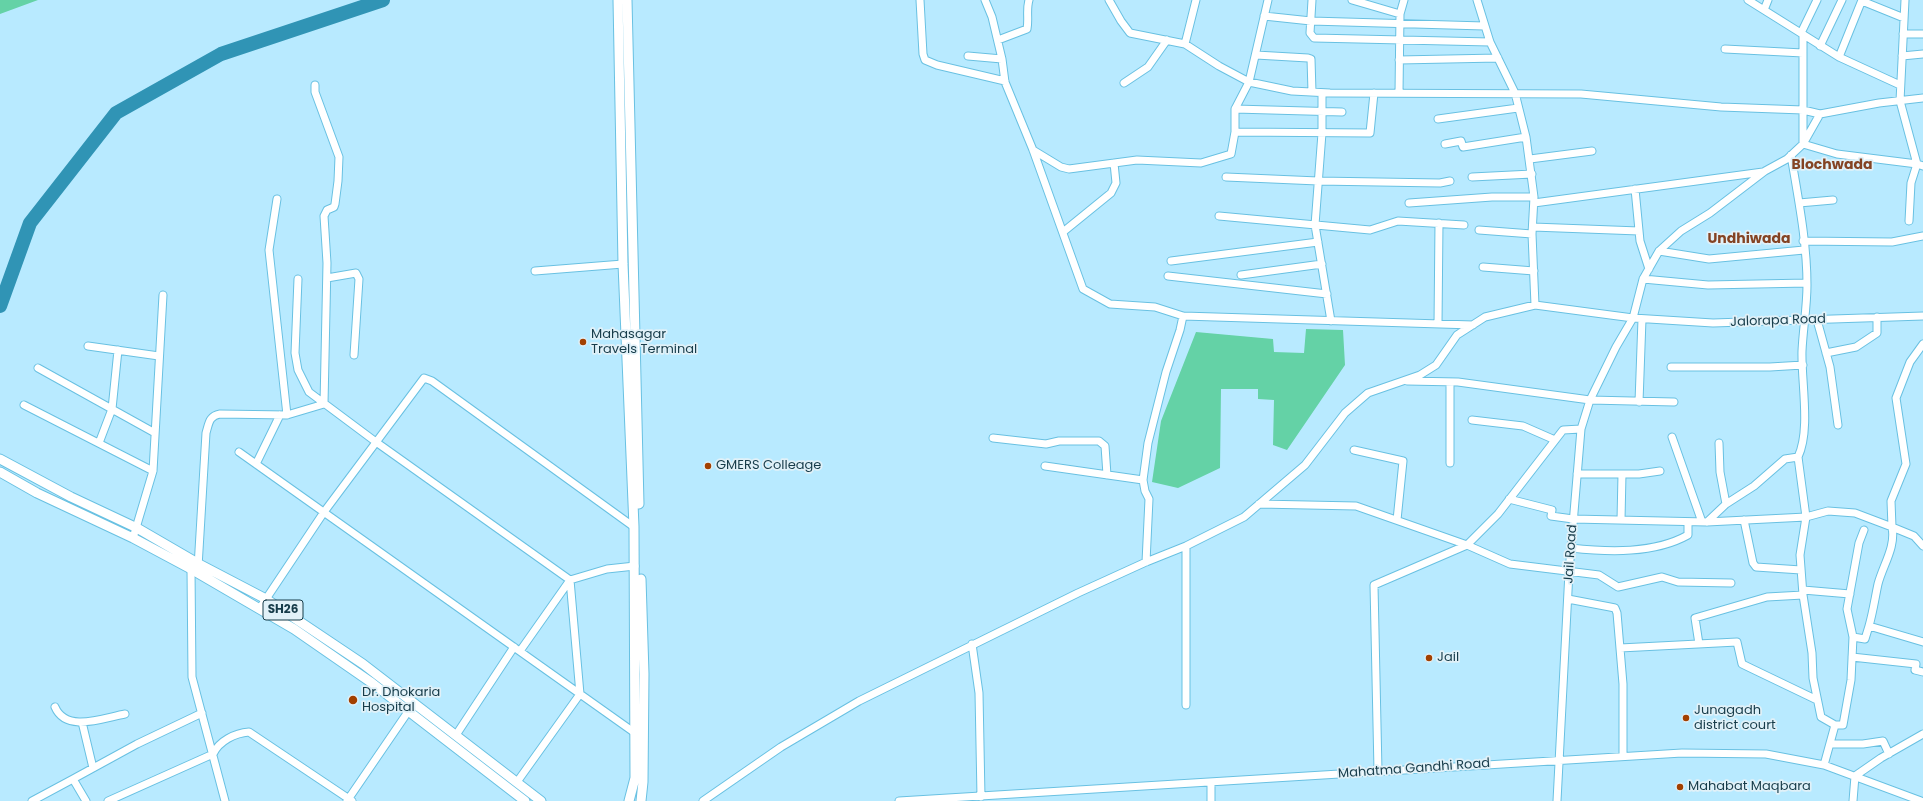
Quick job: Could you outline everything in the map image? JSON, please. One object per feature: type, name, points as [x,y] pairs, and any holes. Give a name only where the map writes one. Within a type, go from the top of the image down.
[{"type":"main road","points":[[618,0],[623,264],[635,566],[635,778],[629,801]]},
{"type":"main road","points":[[627,0],[644,674],[643,782],[641,801]]},
{"type":"main road","name":"SH26","points":[[0,459],[44,483],[136,528],[196,569],[294,629],[372,683],[525,801]]},
{"type":"main road","name":"SH26","points":[[0,472],[36,493],[196,569],[266,599],[357,660],[541,801]]},
{"type":"street","points":[[920,0],[923,54],[925,60],[937,65],[1005,81]]},
{"type":"street","points":[[985,0],[992,17],[998,40],[1005,81],[1033,150],[1083,289],[1110,304],[1155,307],[1183,316],[1473,325]]},
{"type":"street","points":[[998,40],[1027,29],[1028,23],[1026,10],[1029,0]]},
{"type":"street","points":[[1109,0],[1130,33],[1185,44],[1219,66],[1249,82],[1292,91],[1322,93],[1515,92],[1581,94],[1721,107],[1803,110],[1820,114],[1879,103],[1923,98]]},
{"type":"street","points":[[1185,44],[1196,0]]},
{"type":"street","points":[[1033,150],[1064,168],[1137,160],[1201,163],[1231,154],[1235,132],[1235,110],[1249,82],[1268,0]]},
{"type":"street","points":[[1312,0],[1310,33],[1314,38],[1490,42]]},
{"type":"street","points":[[1352,0],[1400,14]]},
{"type":"street","points":[[1399,93],[1400,14],[1404,0]]},
{"type":"street","points":[[703,801],[828,718],[972,644],[1146,562],[1186,546],[1244,517],[1305,465],[1345,412],[1368,393],[1420,375],[1436,365],[1457,335],[1485,317],[1535,305],[1532,230],[1534,200],[1532,174],[1526,136],[1515,92],[1490,42],[1477,0]]},
{"type":"street","points":[[1748,0],[1839,57],[1900,85]]},
{"type":"street","points":[[1764,10],[1768,0]]},
{"type":"street","points":[[1803,144],[1804,53],[1802,34],[1817,0]]},
{"type":"street","points":[[1820,46],[1842,0]]},
{"type":"street","points":[[1904,0],[1900,101],[1920,165],[1911,183],[1909,221]]},
{"type":"street","points":[[1839,57],[1862,1],[1904,18]]},
{"type":"street","points":[[1264,16],[1311,22],[1484,26]]},
{"type":"street","points":[[1903,34],[1923,34]]},
{"type":"street","points":[[1124,83],[1148,66],[1168,40]]},
{"type":"street","points":[[1725,49],[1804,53]]},
{"type":"street","points":[[1902,56],[1923,54]]},
{"type":"street","points":[[1256,55],[1311,59],[1312,92]]},
{"type":"street","points":[[968,56],[1002,59]]},
{"type":"street","points":[[1399,60],[1498,58]]},
{"type":"street","points":[[315,85],[315,92],[339,157],[335,204],[334,207],[327,210],[324,216],[327,278],[324,404]]},
{"type":"street","points":[[1322,93],[1322,133],[1315,225],[1331,321]]},
{"type":"street","points":[[1235,132],[1370,132],[1374,93]]},
{"type":"street","points":[[1438,119],[1518,108]]},
{"type":"street","points":[[1235,110],[1342,112]]},
{"type":"street","points":[[1659,251],[1681,232],[1710,213],[1765,171],[1791,155],[1803,144],[1820,114]]},
{"type":"street","points":[[1445,144],[1461,141],[1463,147],[1526,136]]},
{"type":"street","points":[[1803,144],[1837,154],[1920,165]]},
{"type":"street","points":[[1530,159],[1592,151]]},
{"type":"street","points":[[1791,155],[1804,241],[1807,283],[1806,320],[1802,351],[1805,408],[1802,450],[1798,457],[1806,517],[1800,555],[1803,592],[1817,700],[1821,717],[1835,725],[1843,725],[1851,680],[1853,637],[1848,609],[1859,543],[1864,530]]},
{"type":"street","points":[[1063,232],[1111,193],[1116,183],[1114,163]]},
{"type":"street","points":[[1409,203],[1492,197],[1534,200],[1635,189],[1765,171]]},
{"type":"street","points":[[1472,177],[1532,174]]},
{"type":"street","points":[[1226,177],[1318,181],[1440,183],[1450,181]]},
{"type":"street","points":[[1635,189],[1640,241],[1649,269]]},
{"type":"street","points":[[256,464],[284,415],[269,250],[277,199]]},
{"type":"street","points":[[1799,203],[1833,200]]},
{"type":"street","points":[[1219,216],[1370,230],[1398,221],[1464,225]]},
{"type":"street","points":[[1438,324],[1439,223]]},
{"type":"street","points":[[1479,230],[1639,231]]},
{"type":"street","points":[[1804,241],[1892,242],[1923,236]]},
{"type":"street","points":[[1171,261],[1318,242]]},
{"type":"street","points":[[1659,251],[1709,259],[1804,250]]},
{"type":"street","name":"Jail Road","points":[[1557,801],[1569,572],[1581,429],[1590,400],[1616,347],[1633,318],[1643,279],[1659,251]]},
{"type":"street","points":[[535,271],[623,264]]},
{"type":"street","points":[[1241,275],[1322,264]]},
{"type":"street","points":[[1483,267],[1534,271]]},
{"type":"street","points":[[327,278],[356,273],[359,279],[354,355]]},
{"type":"street","points":[[1168,276],[1327,294]]},
{"type":"street","points":[[298,279],[294,335],[295,353],[298,370],[309,392],[376,442],[570,580],[580,694],[516,782]]},
{"type":"street","points":[[1643,279],[1708,285],[1807,283]]},
{"type":"street","points":[[133,538],[153,471],[163,295]]},
{"type":"street","name":"Jalorapa Road","points":[[1535,305],[1642,319],[1713,323],[1923,316]]},
{"type":"street","points":[[1146,562],[1149,499],[1145,491],[1143,480],[1148,443],[1166,372],[1183,316]]},
{"type":"street","points":[[1826,353],[1861,345],[1877,333],[1876,317]]},
{"type":"street","points":[[1639,402],[1642,319]]},
{"type":"street","points":[[1817,320],[1834,388],[1838,425]]},
{"type":"street","points":[[1853,637],[1865,639],[1878,582],[1889,555],[1893,534],[1891,502],[1906,464],[1896,398],[1910,362],[1923,344]]},
{"type":"street","points":[[88,346],[159,356]]},
{"type":"street","points":[[99,443],[112,409],[118,350]]},
{"type":"street","points":[[1671,367],[1770,367],[1803,365]]},
{"type":"street","points":[[38,368],[155,433]]},
{"type":"street","points":[[260,608],[324,512],[424,378],[432,381],[634,527]]},
{"type":"street","points":[[1401,381],[1450,382],[1590,400],[1674,402]]},
{"type":"street","points":[[1450,382],[1450,463]]},
{"type":"street","points":[[225,801],[192,677],[196,569],[206,433],[210,420],[213,416],[220,414],[284,415],[324,404]]},
{"type":"street","points":[[24,405],[153,471]]},
{"type":"street","points":[[1472,420],[1523,426],[1555,440]]},
{"type":"street","points":[[1378,771],[1374,585],[1467,545],[1498,514],[1563,430],[1581,429]]},
{"type":"street","points":[[1672,437],[1704,522]]},
{"type":"street","points":[[993,438],[1046,444],[1059,441],[1100,441],[1105,446],[1107,475]]},
{"type":"street","points":[[1719,443],[1720,472],[1726,504]]},
{"type":"street","points":[[1354,450],[1403,461],[1397,520]]},
{"type":"street","points":[[239,452],[635,733]]},
{"type":"street","points":[[1704,522],[1726,504],[1754,486],[1785,459],[1798,457]]},
{"type":"street","points":[[1045,466],[1143,480]]},
{"type":"street","points":[[1577,474],[1639,474],[1660,471]]},
{"type":"street","points":[[1621,520],[1622,474]]},
{"type":"street","points":[[1509,499],[1552,510],[1551,516],[1573,519],[1704,522],[1806,517],[1828,511],[1855,513],[1914,536],[1923,546]]},
{"type":"street","points":[[1259,504],[1356,506],[1467,545],[1510,564],[1602,576],[1612,584],[1618,586],[1662,577],[1678,582],[1731,583]]},
{"type":"street","points":[[1744,520],[1756,567],[1802,570]]},
{"type":"street","points":[[1571,548],[1604,552],[1653,547],[1688,535],[1688,522]]},
{"type":"street","points":[[1186,546],[1186,705]]},
{"type":"street","points":[[456,735],[517,649],[570,580],[607,569],[635,566]]},
{"type":"street","points":[[1699,644],[1695,618],[1767,597],[1803,592],[1850,594]]},
{"type":"street","points":[[1568,599],[1615,608],[1618,613],[1623,684],[1624,756]]},
{"type":"street","points":[[1869,626],[1923,642]]},
{"type":"street","points":[[1620,648],[1737,642],[1742,664],[1817,700]]},
{"type":"street","points":[[972,644],[979,693],[980,797]]},
{"type":"street","points":[[1852,657],[1916,664],[1915,670],[1923,672]]},
{"type":"street","points":[[108,801],[213,754],[221,743],[242,732],[249,732],[349,800],[414,703]]},
{"type":"street","points":[[55,707],[58,715],[63,718],[82,722],[125,714]]},
{"type":"street","points":[[32,801],[137,744],[202,713]]},
{"type":"street","points":[[82,722],[93,768]]},
{"type":"street","points":[[1824,765],[1835,725]]},
{"type":"street","points":[[1853,801],[1855,776],[1923,734]]},
{"type":"street","points":[[1830,744],[1863,744],[1883,741],[1889,754]]},
{"type":"street","name":"Mahatma Gandhi Road","points":[[899,801],[1560,759],[1682,753],[1766,754],[1824,765],[1922,801]]},
{"type":"street","points":[[73,779],[86,801]]},
{"type":"street","points":[[1211,782],[1211,801]]},
{"type":"green space","points":[[0,0],[38,0],[0,14]]},
{"type":"green space","points":[[1306,329],[1343,330],[1345,365],[1287,450],[1273,445],[1274,400],[1258,399],[1258,389],[1221,389],[1220,468],[1178,488],[1152,482],[1161,421],[1196,332],[1273,339],[1274,352],[1304,353]]},
{"type":"waterway","points":[[0,306],[30,223],[116,113],[221,54],[383,0]]},
{"type":"place","name":"Mahasagar Travels Terminal","points":[[583,342]]},
{"type":"place","name":"GMERS Colleage","points":[[708,466]]},
{"type":"place","name":"Jail","points":[[1429,658]]},
{"type":"place","name":"Dr. Dhokaria Hospital","points":[[353,700]]},
{"type":"place","name":"Junagadh district court","points":[[1686,718]]},
{"type":"place","name":"Mahabat Maqbara","points":[[1680,787]]},
{"type":"district","name":"Blochwada","points":[[1832,165]]},
{"type":"district","name":"Undhiwada","points":[[1749,239]]}]
